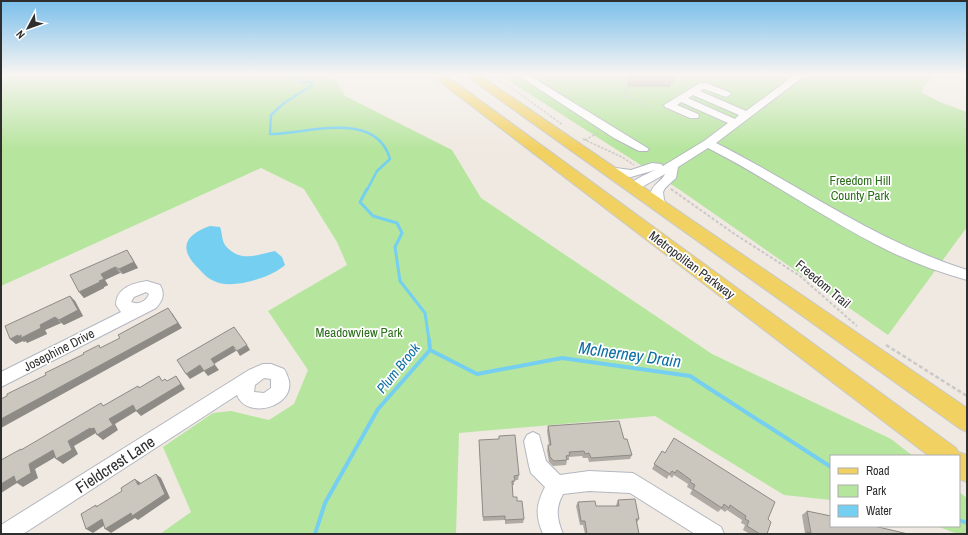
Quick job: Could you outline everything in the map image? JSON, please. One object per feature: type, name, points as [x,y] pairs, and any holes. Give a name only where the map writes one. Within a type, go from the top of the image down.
[{"type":"main road","name":"Metropolitan Parkway","points":[[470,99],[947,455]]},
{"type":"main road","points":[[506,99],[967,421]]},
{"type":"main road","points":[[633,188],[630,195],[634,207],[655,237]]},
{"type":"street","points":[[559,99],[608,130],[643,149]]},
{"type":"street","points":[[679,99],[669,105],[694,116]]},
{"type":"street","points":[[683,99],[736,123]]},
{"type":"street","points":[[710,99],[747,115]]},
{"type":"street","points":[[633,188],[640,182],[673,165],[708,143],[769,99]]},
{"type":"street","points":[[708,143],[883,243],[931,264],[967,275]]},
{"type":"street","points":[[608,171],[631,173],[650,166],[673,165]]},
{"type":"street","points":[[665,210],[659,202],[656,190],[657,187],[670,178],[673,165]]},
{"type":"street","name":"Josephine Drive","points":[[1,380],[117,320],[146,307],[154,300],[156,294],[155,289],[147,286],[132,291],[124,298],[124,306],[117,320]]},
{"type":"street","points":[[124,306],[130,310],[140,309]]},
{"type":"street","name":"Fieldcrest Lane","points":[[6,534],[252,377],[263,371],[271,371],[278,374],[282,383],[277,393],[266,401],[254,402],[247,396],[236,394],[224,395]]},
{"type":"street","points":[[247,396],[245,391],[246,386],[252,377]]},
{"type":"street","points":[[533,441],[538,466],[557,485]]},
{"type":"street","points":[[557,485],[589,481],[633,482],[714,534]]},
{"type":"street","points":[[553,534],[546,519],[545,510],[547,502],[557,485]]},
{"type":"path","points":[[527,99],[566,127]]},
{"type":"path","points":[[633,99],[648,106]]},
{"type":"path","points":[[585,140],[608,130]]},
{"type":"path","points":[[579,136],[622,156],[638,168]]},
{"type":"path","name":"Freedom Trail","points":[[667,187],[732,233],[752,244],[800,276],[859,328]]},
{"type":"path","points":[[885,345],[967,396]]},
{"type":"green space","name":"Meadowview Park","points":[[1,99],[351,99],[452,150],[481,198],[712,354],[891,439],[912,455],[830,455],[830,500],[784,495],[655,416],[459,433],[456,534],[160,534],[191,512],[163,447],[213,413],[231,411],[269,420],[294,404],[308,370],[268,311],[347,265],[337,242],[304,189],[261,168],[1,286]]},
{"type":"green space","name":"Freedom Hill County Park","points":[[537,99],[934,99],[967,112],[967,227],[888,335],[680,190]]},
{"type":"green space","points":[[960,493],[967,498],[967,534],[958,534],[939,527],[960,527]]},
{"type":"water","points":[[210,226],[220,227],[223,241],[230,251],[242,256],[255,256],[275,251],[282,257],[285,265],[279,270],[250,282],[229,284],[219,283],[210,279],[192,261],[186,248],[190,238],[201,230]]},
{"type":"building","points":[[127,250],[134,262],[119,269],[115,267],[101,274],[104,279],[79,292],[70,275]]},
{"type":"building","points":[[70,296],[78,310],[59,320],[55,317],[40,325],[41,328],[21,338],[21,335],[18,337],[18,335],[10,339],[5,326]]},
{"type":"building","points":[[168,308],[178,323],[1,419],[1,399],[7,396],[7,394],[46,375],[45,373],[99,345],[100,348],[120,338],[118,335]]},
{"type":"building","points":[[234,327],[247,345],[237,351],[233,346],[211,359],[215,365],[204,371],[200,365],[186,374],[177,360]]},
{"type":"building","points":[[159,376],[162,381],[165,379],[167,381],[176,376],[181,384],[136,411],[133,405],[109,419],[113,425],[97,435],[94,428],[90,428],[68,441],[72,450],[56,459],[53,450],[29,464],[31,473],[16,482],[14,476],[1,484],[1,460],[21,450],[101,403],[103,406]]},
{"type":"building","points":[[619,421],[624,439],[627,439],[632,455],[591,458],[589,453],[585,454],[584,451],[569,452],[570,455],[566,456],[567,460],[554,461],[550,457],[548,445],[551,445],[548,426]]},
{"type":"building","points":[[515,435],[519,475],[514,476],[515,481],[512,481],[513,497],[517,497],[517,501],[522,501],[524,519],[505,520],[505,516],[483,517],[479,440],[499,439],[499,436]]},
{"type":"building","points":[[674,438],[775,502],[768,519],[771,522],[767,534],[760,534],[747,526],[749,521],[745,519],[746,516],[730,505],[729,508],[724,504],[722,508],[693,489],[695,485],[690,482],[691,480],[677,470],[675,473],[672,471],[670,474],[654,464],[662,451],[665,453]]},
{"type":"building","points":[[156,474],[165,494],[132,516],[131,513],[105,529],[102,519],[86,529],[81,514],[96,505],[96,507],[122,491],[121,488],[135,479],[138,485]]},
{"type":"building","points":[[635,499],[639,519],[636,519],[639,534],[587,534],[585,521],[581,521],[578,502],[595,501],[596,506],[619,506],[618,500]]},
{"type":"building","points":[[807,511],[830,516],[830,527],[878,527],[908,534],[808,534],[807,532],[811,533]]},
{"type":"waterway","name":"Plum Brook","points":[[290,99],[271,115],[270,134],[321,129],[356,129],[371,134],[382,144],[390,159],[377,171],[367,190]]},
{"type":"waterway","name":"Plum Brook","points":[[367,189],[360,202],[373,216],[397,223],[402,233],[395,247],[400,281],[425,313],[429,340]]},
{"type":"waterway","name":"Plum Brook","points":[[429,339],[430,350]]},
{"type":"waterway","name":"Plum Brook","points":[[315,534],[325,503],[378,409],[430,350]]},
{"type":"waterway","name":"McInerney Drain","points":[[430,350],[477,374],[562,358],[690,376],[830,466]]},
{"type":"waterway","name":"McInerney Drain","points":[[960,520],[967,523]]}]
